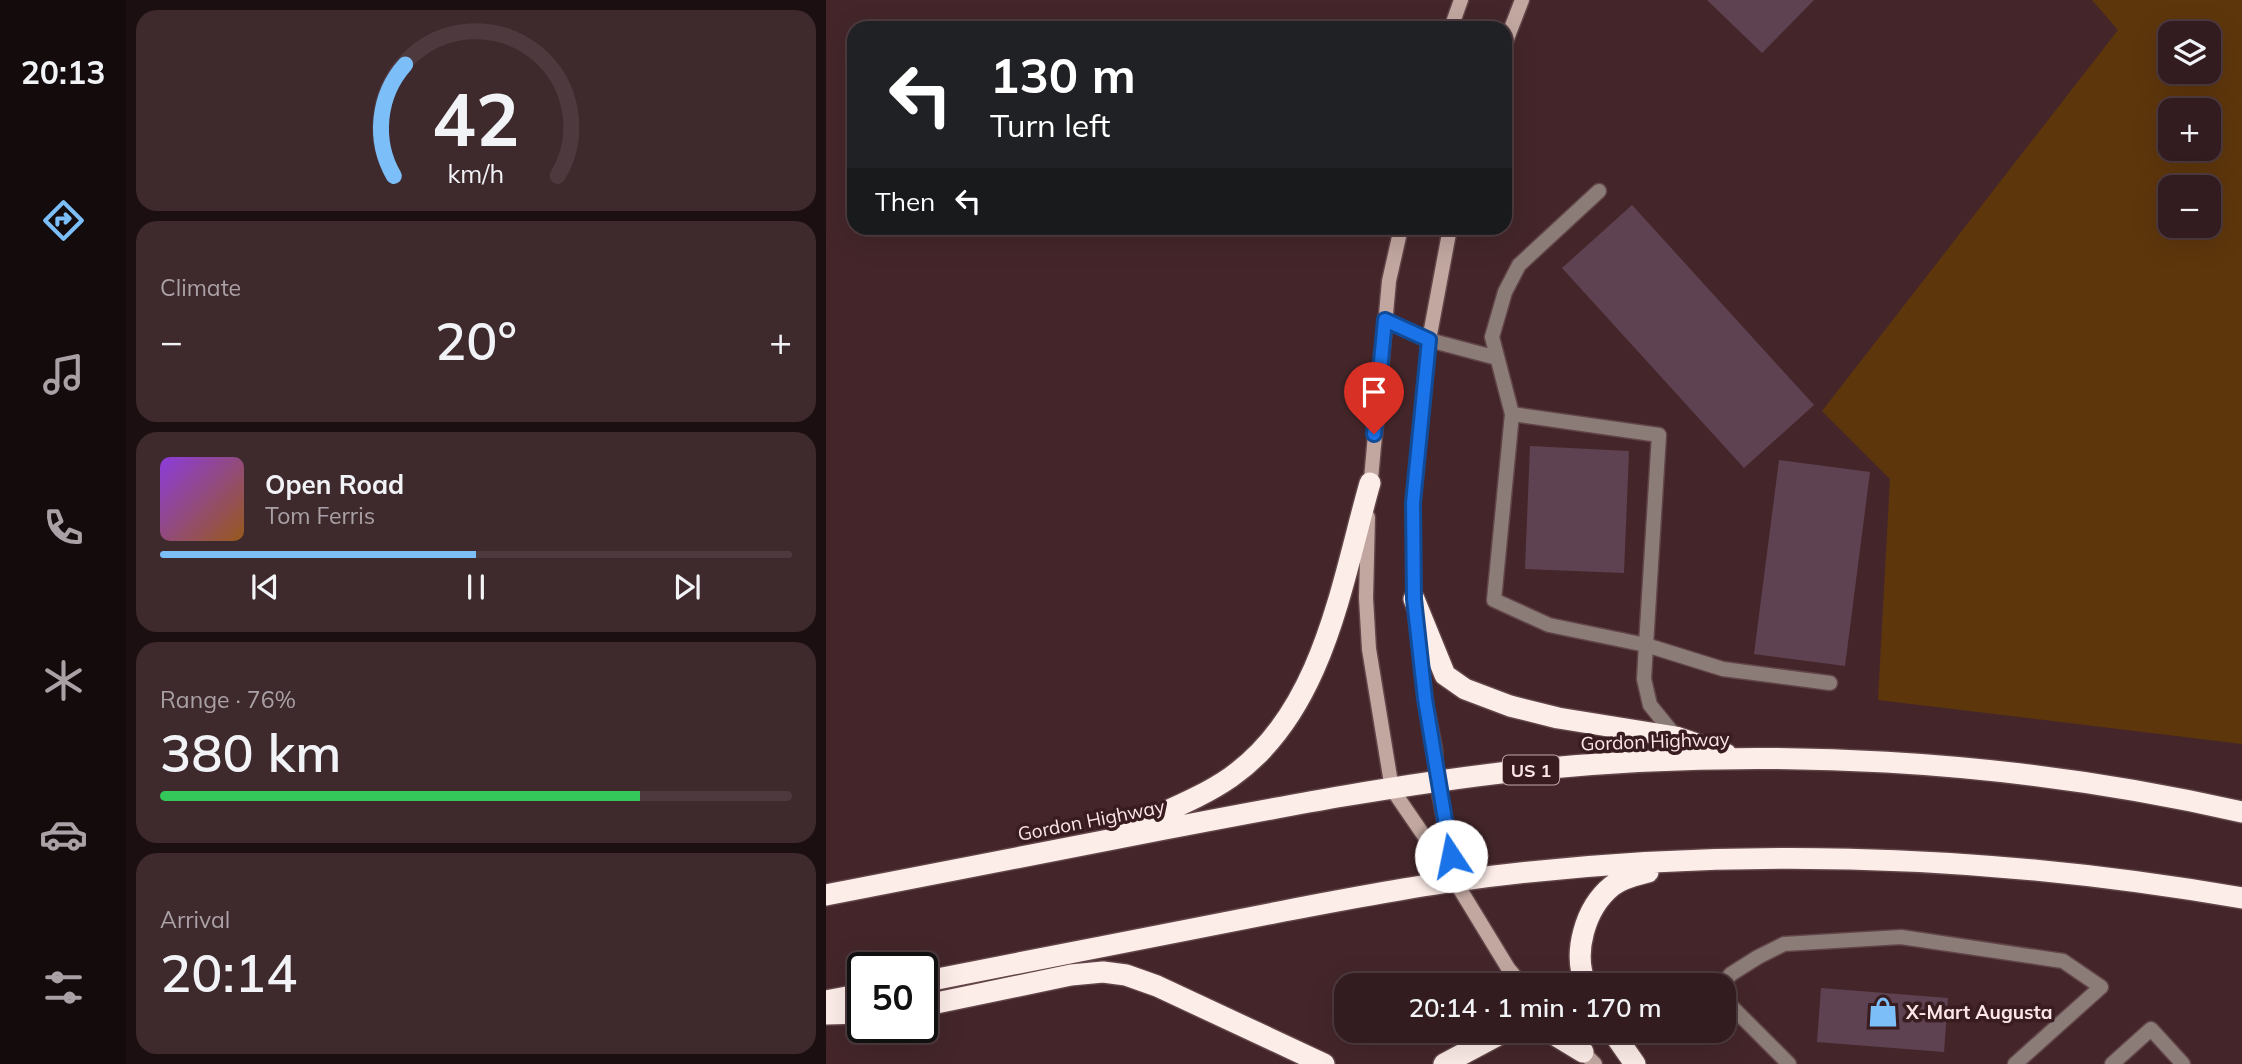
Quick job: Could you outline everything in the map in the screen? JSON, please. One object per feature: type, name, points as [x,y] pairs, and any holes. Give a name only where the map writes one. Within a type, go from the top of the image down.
[{"type":"highway","points":[[1106,840],[1231,777],[1274,739],[1311,676],[1324,645],[1338,606],[1370,483]]},
{"type":"highway","points":[[1414,599],[1445,675],[1465,689],[1510,706],[1558,718],[1676,737],[1744,760]]},
{"type":"highway","name":"Gordon Highway","points":[[826,895],[1328,797],[1574,766],[1744,760],[1868,762],[2015,773],[2113,786],[2242,812]]},
{"type":"highway","points":[[938,979],[1203,926],[1455,881],[1689,860],[1837,859],[2025,868],[2137,881],[2242,898]]},
{"type":"highway","points":[[1583,973],[1580,963],[1584,929],[1590,912],[1612,885],[1627,877],[1689,860]]},
{"type":"highway","points":[[938,1003],[1071,975],[1103,972],[1126,975],[1157,986],[1324,1064]]},
{"type":"highway","points":[[826,1001],[847,997]]},
{"type":"highway","points":[[826,1014],[847,1013]]},
{"type":"highway","points":[[1444,1064],[1483,1043]]},
{"type":"highway","points":[[1566,1043],[1589,1058]]},
{"type":"highway","points":[[1620,1043],[1635,1064]]},
{"type":"main road","points":[[1454,21],[1461,0]]},
{"type":"main road","points":[[1512,26],[1522,0]]},
{"type":"main road","points":[[1399,235],[1389,281],[1370,483],[1366,598],[1369,649],[1392,789],[1514,973]]},
{"type":"main road","points":[[1450,235],[1429,340],[1413,503],[1414,599],[1425,699],[1455,881]]},
{"type":"main road","points":[[1575,1043],[1589,1058]]},
{"type":"lane","points":[[1599,191],[1519,265],[1505,292],[1492,337],[1512,414],[1494,600],[1549,625],[1646,646],[1723,669],[1830,683]]},
{"type":"lane","points":[[1385,320],[1429,340],[1497,358]]},
{"type":"lane","points":[[1512,414],[1659,435],[1644,679],[1650,705],[1676,737]]},
{"type":"lane","points":[[1733,973],[1784,944],[1901,937],[2063,961],[2101,987],[2015,1064]]},
{"type":"lane","points":[[1736,1011],[1789,1064]]},
{"type":"lane","points":[[2112,1064],[2151,1029],[2183,1064]]},
{"type":"shaded area","points":[[2092,0],[2242,0],[2242,744],[1878,700],[1890,479],[1822,411],[2118,30]]},
{"type":"building","points":[[1707,0],[1814,0],[1762,53]]},
{"type":"building","points":[[1632,205],[1814,405],[1744,468],[1562,268]]},
{"type":"building","points":[[1530,446],[1629,451],[1624,573],[1525,569]]},
{"type":"building","points":[[1779,460],[1870,472],[1845,666],[1754,654]]},
{"type":"building","points":[[1821,988],[1948,998],[1944,1052],[1817,1042]]},
{"type":"place","name":"X-Mart Augusta","points":[[1883,1012]]},
{"type":"route","points":[[1374,434],[1385,320],[1429,340],[1413,503],[1414,599],[1425,699],[1435,749],[1437,783],[1451,856]]}]
